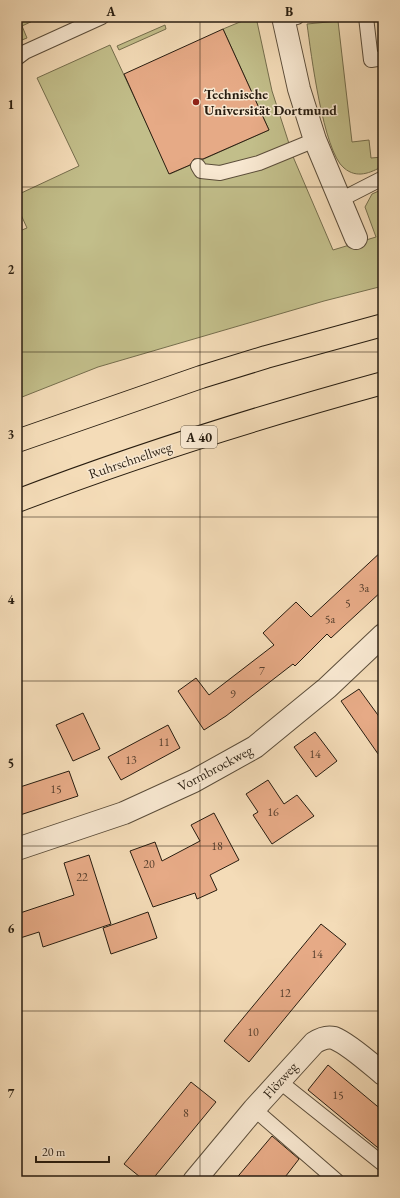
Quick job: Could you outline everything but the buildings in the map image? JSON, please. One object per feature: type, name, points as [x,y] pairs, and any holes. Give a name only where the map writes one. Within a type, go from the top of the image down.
[{"type":"highway","points":[[17,440],[201,377],[266,357],[383,325]]},
{"type":"highway","name":"Ruhrschnellweg","points":[[17,501],[170,446],[294,407],[383,383]]},
{"type":"street","points":[[288,18],[299,89],[315,140],[356,238]]},
{"type":"street","name":"Vormbrockweg","points":[[17,850],[124,813],[194,781],[255,747],[327,688],[383,635]]},
{"type":"street","name":"Flözweg","points":[[194,1181],[279,1081],[314,1043],[323,1037],[334,1038],[358,1054],[383,1074]]},
{"type":"lane","points":[[17,58],[25,52],[102,17]]},
{"type":"lane","points":[[366,17],[370,60],[383,58]]},
{"type":"lane","points":[[198,166],[201,171],[220,173],[259,163],[315,140]]},
{"type":"lane","points":[[340,200],[383,178]]},
{"type":"lane","points":[[279,1081],[383,1164]]},
{"type":"lane","points":[[254,1109],[336,1181]]},
{"type":"shaded area","points":[[17,17],[41,17],[22,26],[27,38],[17,42]]},
{"type":"shaded area","points":[[252,17],[256,17],[272,91],[294,159],[333,250],[376,237],[365,207],[372,194],[383,189],[383,286],[324,301],[98,367],[17,399],[17,232],[27,228],[17,206],[17,195],[79,166],[37,78],[110,45],[170,174],[269,130],[223,29]]},
{"type":"shaded area","points":[[338,21],[352,142],[369,140],[371,158],[383,157],[383,166],[364,174],[349,171],[344,168],[337,158],[324,123],[315,78],[307,24]]},
{"type":"shaded area","points":[[165,25],[166,29],[119,50],[117,46]]},
{"type":"place","name":"Technische Universität Dortmund","points":[[196,102]]}]
